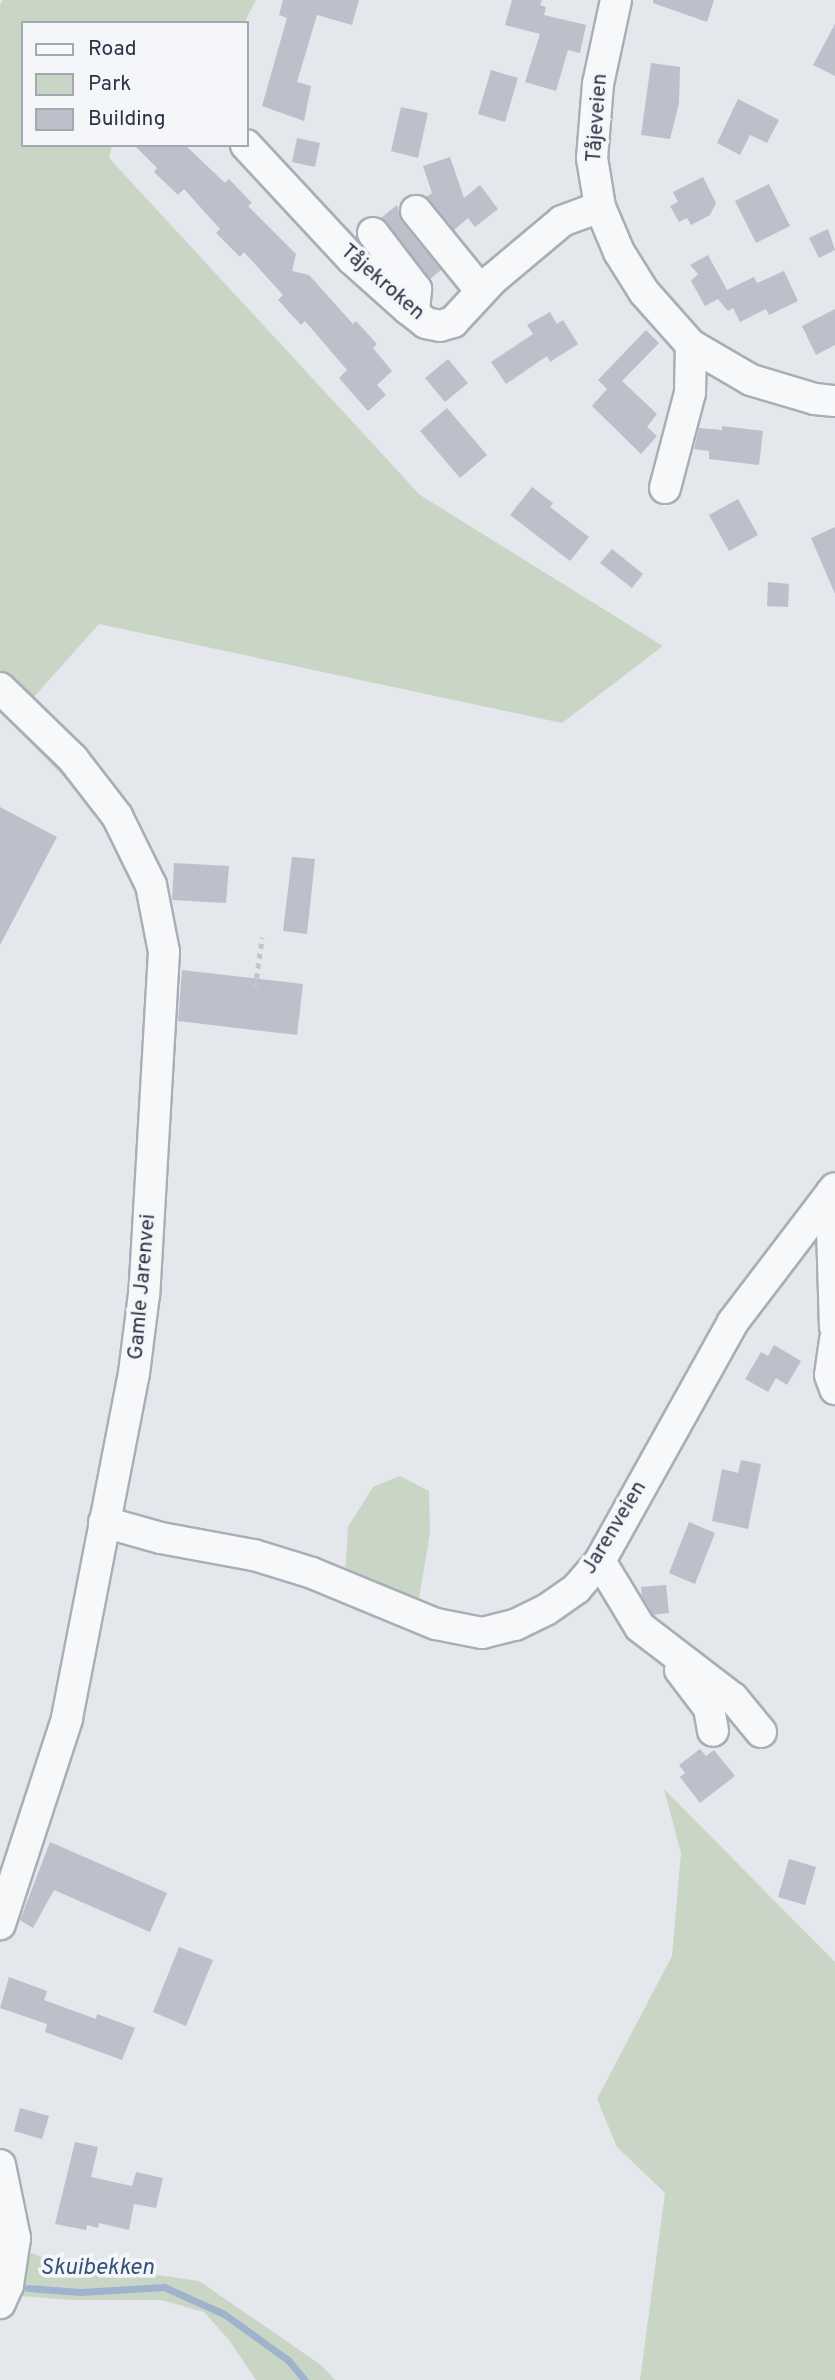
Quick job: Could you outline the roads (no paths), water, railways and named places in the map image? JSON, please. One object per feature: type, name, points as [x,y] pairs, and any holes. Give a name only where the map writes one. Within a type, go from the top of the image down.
[{"type":"street","name":"Tåjeveien","points":[[616,0],[597,97],[592,158],[600,207],[619,252],[644,292],[691,345],[751,380],[815,399],[835,401]]},
{"type":"street","name":"Tåjekroken","points":[[248,147],[352,259],[426,323],[440,326],[453,322],[481,291],[562,221],[600,207]]},
{"type":"street","points":[[416,211],[481,291]]},
{"type":"street","points":[[373,233],[416,289],[414,313]]},
{"type":"street","points":[[665,488],[690,393],[691,345]]},
{"type":"street","name":"Gamle Jarenvei","points":[[0,688],[73,759],[117,816],[151,886],[164,952],[144,1294],[134,1373],[67,1718],[0,1924]]},
{"type":"street","points":[[833,1191],[835,1327]]},
{"type":"street","name":"Jarenveien","points":[[104,1522],[161,1538],[254,1555],[312,1573],[436,1625],[482,1633],[515,1625],[546,1611],[576,1589],[600,1561],[733,1322],[833,1191]]},
{"type":"street","points":[[835,1340],[830,1376],[835,1390]]},
{"type":"street","points":[[600,1561],[640,1627],[733,1698],[761,1732]]},
{"type":"street","points":[[659,1641],[709,1708],[713,1731]]},
{"type":"street","points":[[0,2165],[15,2238],[8,2285],[0,2302]]},
{"type":"waterway","name":"Skuibekken","points":[[28,2288],[80,2292],[164,2287],[224,2314],[288,2360],[305,2380]]}]
